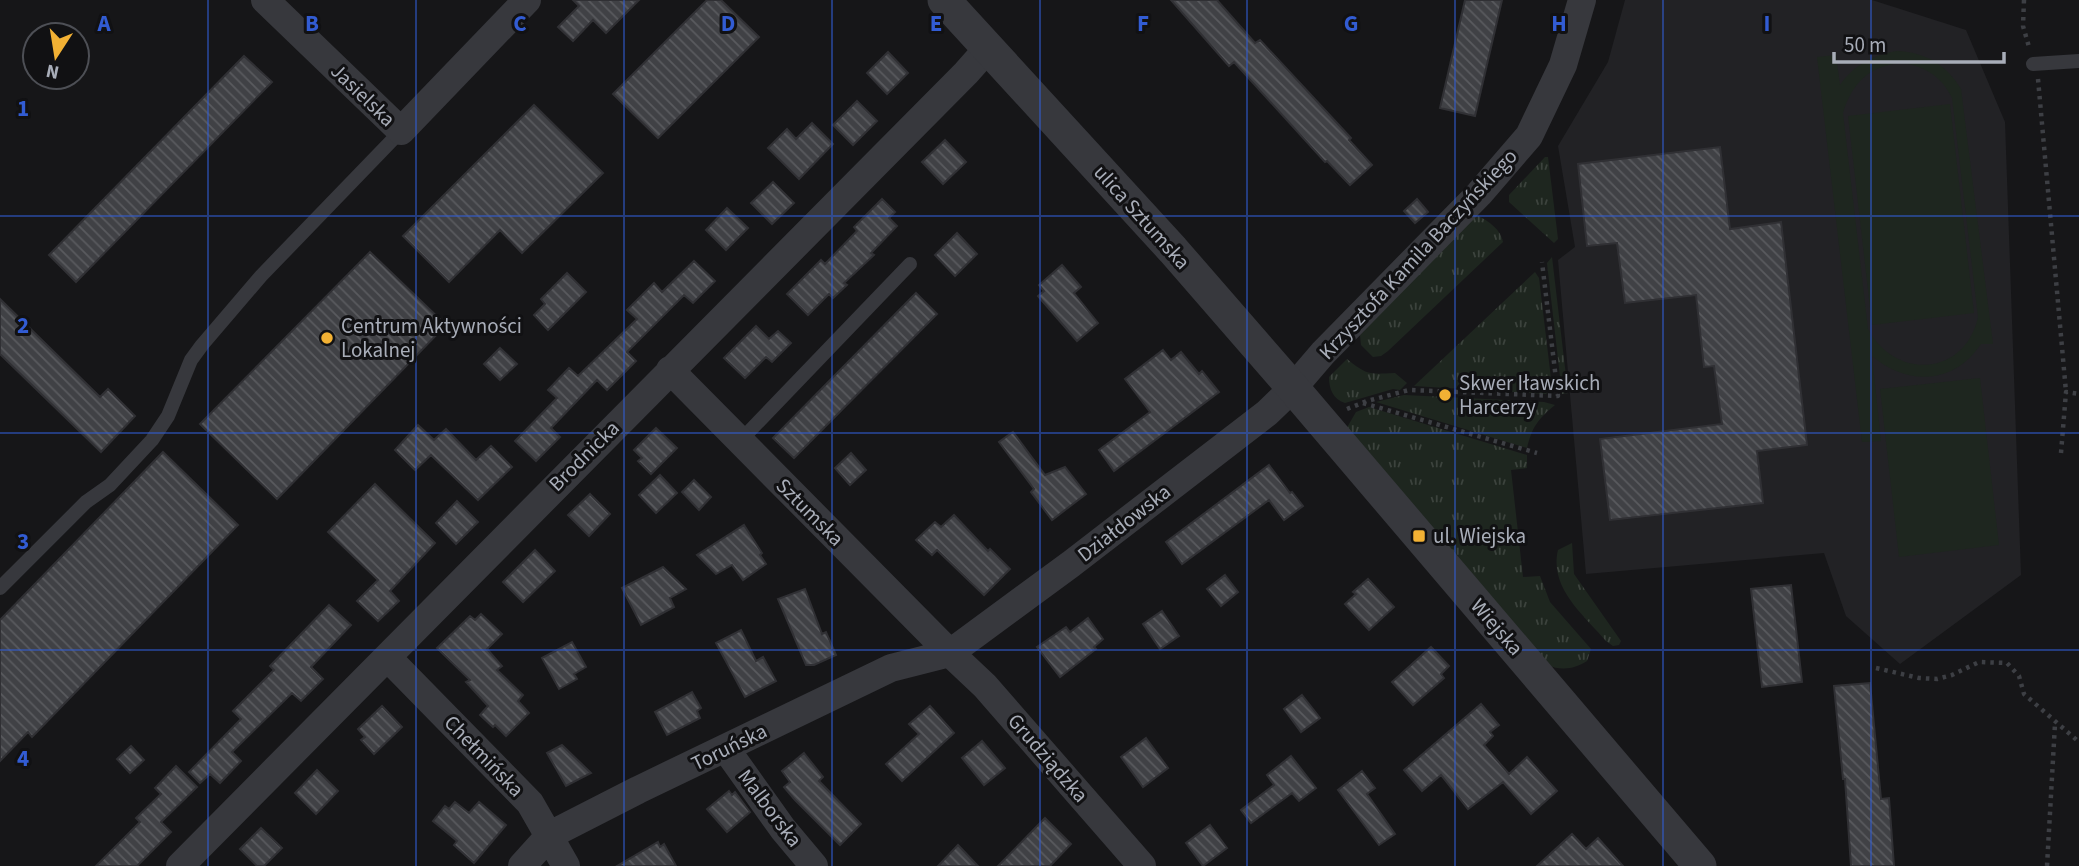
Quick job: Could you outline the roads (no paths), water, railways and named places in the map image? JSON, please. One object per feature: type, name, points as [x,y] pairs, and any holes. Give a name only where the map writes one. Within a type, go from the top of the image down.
[{"type":"street","name":"Jasielska","points":[[265,0],[401,131]]},
{"type":"street","points":[[401,131],[527,0]]},
{"type":"street","points":[[944,0],[989,47]]},
{"type":"street","name":"Krzysztofa Kamila Baczyńskiego","points":[[1293,388],[1323,353],[1489,183],[1529,136],[1563,65],[1581,0]]},
{"type":"street","name":"Brodnicka","points":[[180,866],[989,47]]},
{"type":"street","name":"ulica Sztumska","points":[[989,47],[1173,250],[1293,388]]},
{"type":"street","name":"Sztumska","points":[[670,370],[950,653]]},
{"type":"street","name":"Działdowska","points":[[950,653],[1223,447],[1267,413],[1293,388]]},
{"type":"street","name":"Wiejska","points":[[1293,388],[1700,866]]},
{"type":"street","name":"Toruńska","points":[[522,866],[550,835],[891,668],[950,653]]},
{"type":"street","name":"Grudziądzka","points":[[950,653],[985,686],[1142,866]]},
{"type":"street","name":"Chełmińska","points":[[388,658],[530,803],[566,866]]},
{"type":"street","name":"Malborska","points":[[726,749],[783,829],[814,866]]},
{"type":"lane","points":[[2034,64],[2079,61]]},
{"type":"lane","points":[[0,589],[86,502],[110,485],[152,440],[168,416],[191,360],[202,345],[261,276],[401,131]]},
{"type":"lane","points":[[740,441],[910,264]]},
{"type":"place","name":"Centrum Aktywności Lokalnej","points":[[327,338]]},
{"type":"place","name":"Skwer Iławskich Harcerzy","points":[[1445,395]]},
{"type":"place","name":"ul. Wiejska","points":[[1419,536]]}]
